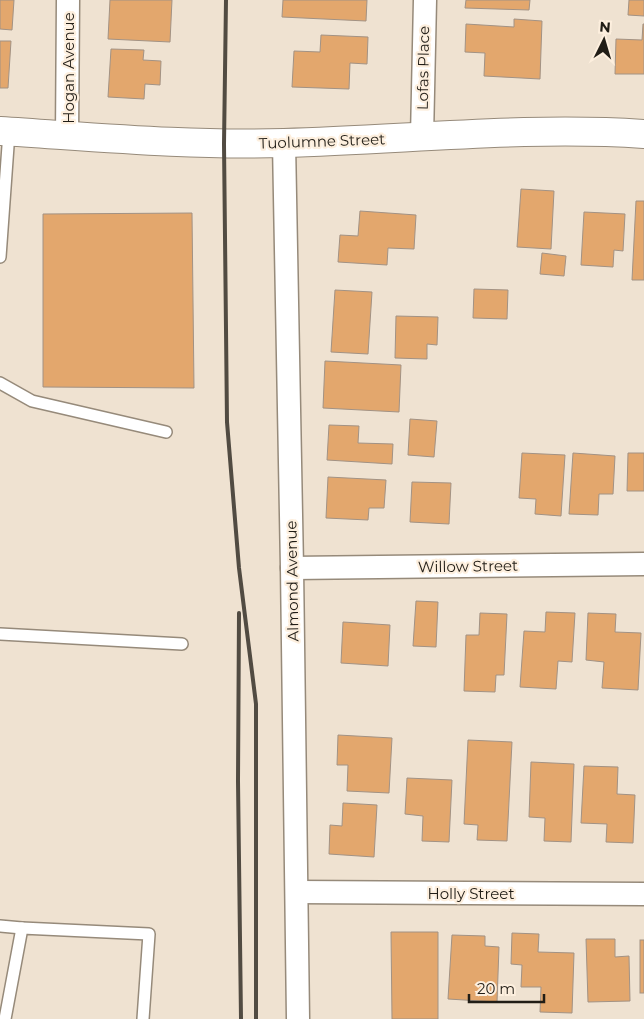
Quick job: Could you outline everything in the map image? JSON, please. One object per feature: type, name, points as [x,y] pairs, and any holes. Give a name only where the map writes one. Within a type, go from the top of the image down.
[{"type":"main road","name":"Tuolumne Street","points":[[4,132],[181,143],[284,143],[540,130],[644,134]]},
{"type":"street","name":"Hogan Avenue","points":[[67,136],[68,0]]},
{"type":"street","name":"Lofas Place","points":[[422,137],[425,0]]},
{"type":"street","name":"Almond Avenue","points":[[284,143],[298,1019]]},
{"type":"street","name":"Willow Street","points":[[292,568],[644,564]]},
{"type":"street","name":"Holly Street","points":[[297,892],[644,894]]},
{"type":"lane","points":[[0,257],[4,132]]},
{"type":"lane","points":[[0,383],[32,401],[166,432]]},
{"type":"lane","points":[[0,634],[182,644]]},
{"type":"lane","points":[[0,926],[148,934],[144,1019]]},
{"type":"lane","points":[[5,1019],[22,928]]},
{"type":"building","points":[[0,0],[14,0],[12,30],[0,29]]},
{"type":"building","points":[[110,0],[172,0],[170,42],[108,39]]},
{"type":"building","points":[[283,0],[367,0],[366,21],[282,17]]},
{"type":"building","points":[[466,0],[530,0],[529,10],[465,8]]},
{"type":"building","points":[[629,0],[644,0],[644,16],[628,15]]},
{"type":"building","points":[[514,19],[542,21],[540,79],[484,76],[485,53],[465,52],[466,24],[514,27]]},
{"type":"building","points":[[643,24],[644,74],[615,74],[616,39],[642,40]]},
{"type":"building","points":[[321,35],[368,37],[367,64],[350,63],[349,89],[292,87],[294,51],[320,52]]},
{"type":"building","points":[[0,41],[11,41],[8,88],[0,88]]},
{"type":"building","points":[[111,49],[144,50],[143,60],[161,61],[160,85],[145,84],[144,99],[108,97]]},
{"type":"building","points":[[521,189],[554,191],[551,249],[517,247]]},
{"type":"building","points":[[636,201],[644,201],[644,280],[632,280]]},
{"type":"building","points":[[360,211],[416,215],[414,249],[388,248],[387,265],[338,262],[340,235],[358,236]]},
{"type":"building","points":[[584,212],[625,214],[623,251],[614,250],[613,267],[581,265]]},
{"type":"building","points":[[192,213],[194,388],[43,387],[43,214]]},
{"type":"building","points":[[542,253],[566,256],[564,276],[540,274]]},
{"type":"building","points":[[474,289],[508,290],[507,319],[473,318]]},
{"type":"building","points":[[335,290],[372,292],[368,354],[331,352]]},
{"type":"building","points":[[396,316],[438,317],[437,345],[427,344],[427,359],[395,358]]},
{"type":"building","points":[[325,361],[401,365],[399,412],[323,408]]},
{"type":"building","points":[[410,419],[437,421],[434,457],[408,455]]},
{"type":"building","points":[[329,425],[359,426],[358,443],[393,444],[392,464],[327,460]]},
{"type":"building","points":[[522,453],[565,455],[561,516],[535,514],[536,499],[519,498]]},
{"type":"building","points":[[573,453],[615,456],[613,494],[599,494],[598,515],[569,514]]},
{"type":"building","points":[[628,453],[644,453],[644,491],[627,491]]},
{"type":"building","points":[[328,477],[386,480],[384,508],[369,508],[368,520],[326,518]]},
{"type":"building","points":[[412,482],[451,483],[449,524],[410,522]]},
{"type":"building","points":[[416,601],[438,602],[436,647],[413,646]]},
{"type":"building","points":[[546,612],[575,613],[572,662],[558,661],[556,689],[520,687],[524,631],[545,632]]},
{"type":"building","points":[[480,613],[507,614],[504,675],[496,675],[495,692],[464,691],[466,635],[479,635]]},
{"type":"building","points":[[588,613],[616,614],[615,632],[641,633],[638,690],[602,688],[604,662],[586,660]]},
{"type":"building","points":[[343,622],[390,625],[388,666],[341,663]]},
{"type":"building","points":[[338,735],[392,738],[389,793],[347,791],[348,765],[337,765]]},
{"type":"building","points":[[468,740],[512,742],[507,841],[477,840],[478,825],[464,824]]},
{"type":"building","points":[[531,762],[574,764],[571,842],[544,841],[545,818],[529,817]]},
{"type":"building","points":[[584,766],[618,767],[617,794],[635,795],[633,843],[606,842],[607,824],[581,823]]},
{"type":"building","points":[[407,778],[452,780],[449,842],[422,841],[423,816],[405,814]]},
{"type":"building","points":[[343,803],[377,805],[374,857],[329,854],[330,825],[342,826]]},
{"type":"building","points":[[391,932],[438,932],[438,1019],[392,1019]]},
{"type":"building","points":[[512,933],[539,934],[538,952],[574,953],[572,1013],[540,1012],[541,987],[521,987],[522,965],[511,964]]},
{"type":"building","points":[[452,935],[485,936],[485,946],[499,947],[497,1002],[448,999]]},
{"type":"building","points":[[586,939],[615,939],[615,957],[629,956],[630,1001],[588,1002]]},
{"type":"building","points":[[640,940],[644,940],[644,993],[640,993]]},
{"type":"railway","points":[[226,0],[224,144],[227,422],[239,568],[256,704],[256,1019]]},
{"type":"railway","points":[[239,613],[238,781],[241,1019]]}]
